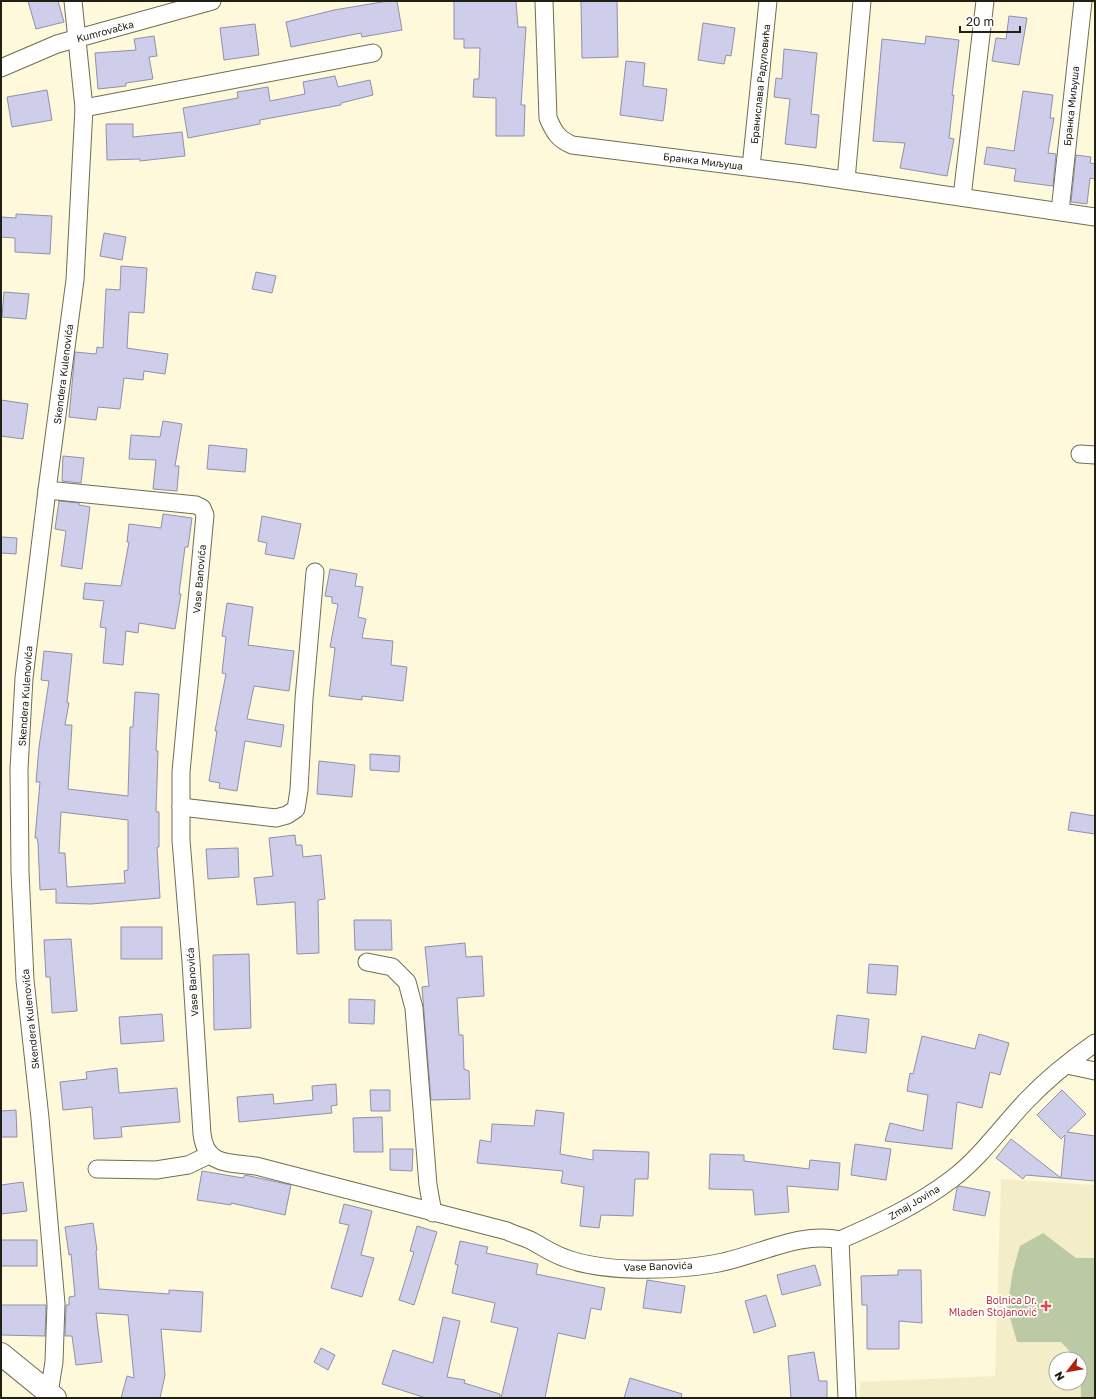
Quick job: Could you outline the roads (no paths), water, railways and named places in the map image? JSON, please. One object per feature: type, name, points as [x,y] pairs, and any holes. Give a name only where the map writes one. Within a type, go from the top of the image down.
[{"type":"street","name":"Skendera Kulenovića","points":[[52,1395],[56,1304],[40,1118],[25,980],[20,872],[19,777],[24,678],[75,280],[84,108],[73,1]]},
{"type":"street","name":"Kumrovačka","points":[[1,68],[57,44],[212,1]]},
{"type":"street","name":"Бранка Миљуша","points":[[544,1],[548,118],[554,133],[562,141],[572,145],[846,180],[1095,217]]},
{"type":"street","name":"Бранислава Радуловића","points":[[751,167],[768,1]]},
{"type":"street","points":[[846,180],[862,1]]},
{"type":"street","points":[[962,197],[985,1]]},
{"type":"street","name":"Бранка Миљуша","points":[[1060,211],[1083,1]]},
{"type":"street","points":[[84,108],[373,53]]},
{"type":"street","name":"Vase Banovića","points":[[47,490],[196,505],[202,508],[205,515],[181,772],[180,840],[191,962],[203,1146],[209,1156],[215,1160],[256,1166],[507,1231],[530,1240],[564,1258],[600,1267],[647,1269],[713,1264],[810,1238],[829,1238],[840,1240]]},
{"type":"street","points":[[181,807],[276,818],[287,815],[296,809],[299,790],[304,699],[315,572]]},
{"type":"street","points":[[367,962],[392,967],[407,982],[414,1008],[428,1185],[433,1213]]},
{"type":"street","name":"Zmaj Jovina","points":[[840,1240],[911,1206],[952,1178],[990,1143],[1028,1099],[1095,1043]]},
{"type":"street","points":[[1067,1065],[1095,1071]]},
{"type":"street","points":[[97,1169],[156,1170],[188,1165],[209,1156]]},
{"type":"street","points":[[840,1240],[847,1398]]},
{"type":"street","points":[[1,1354],[52,1395]]},
{"type":"place","name":"Bolnica Dr. Mladen Stojanović","points":[[1046,1306]]}]
